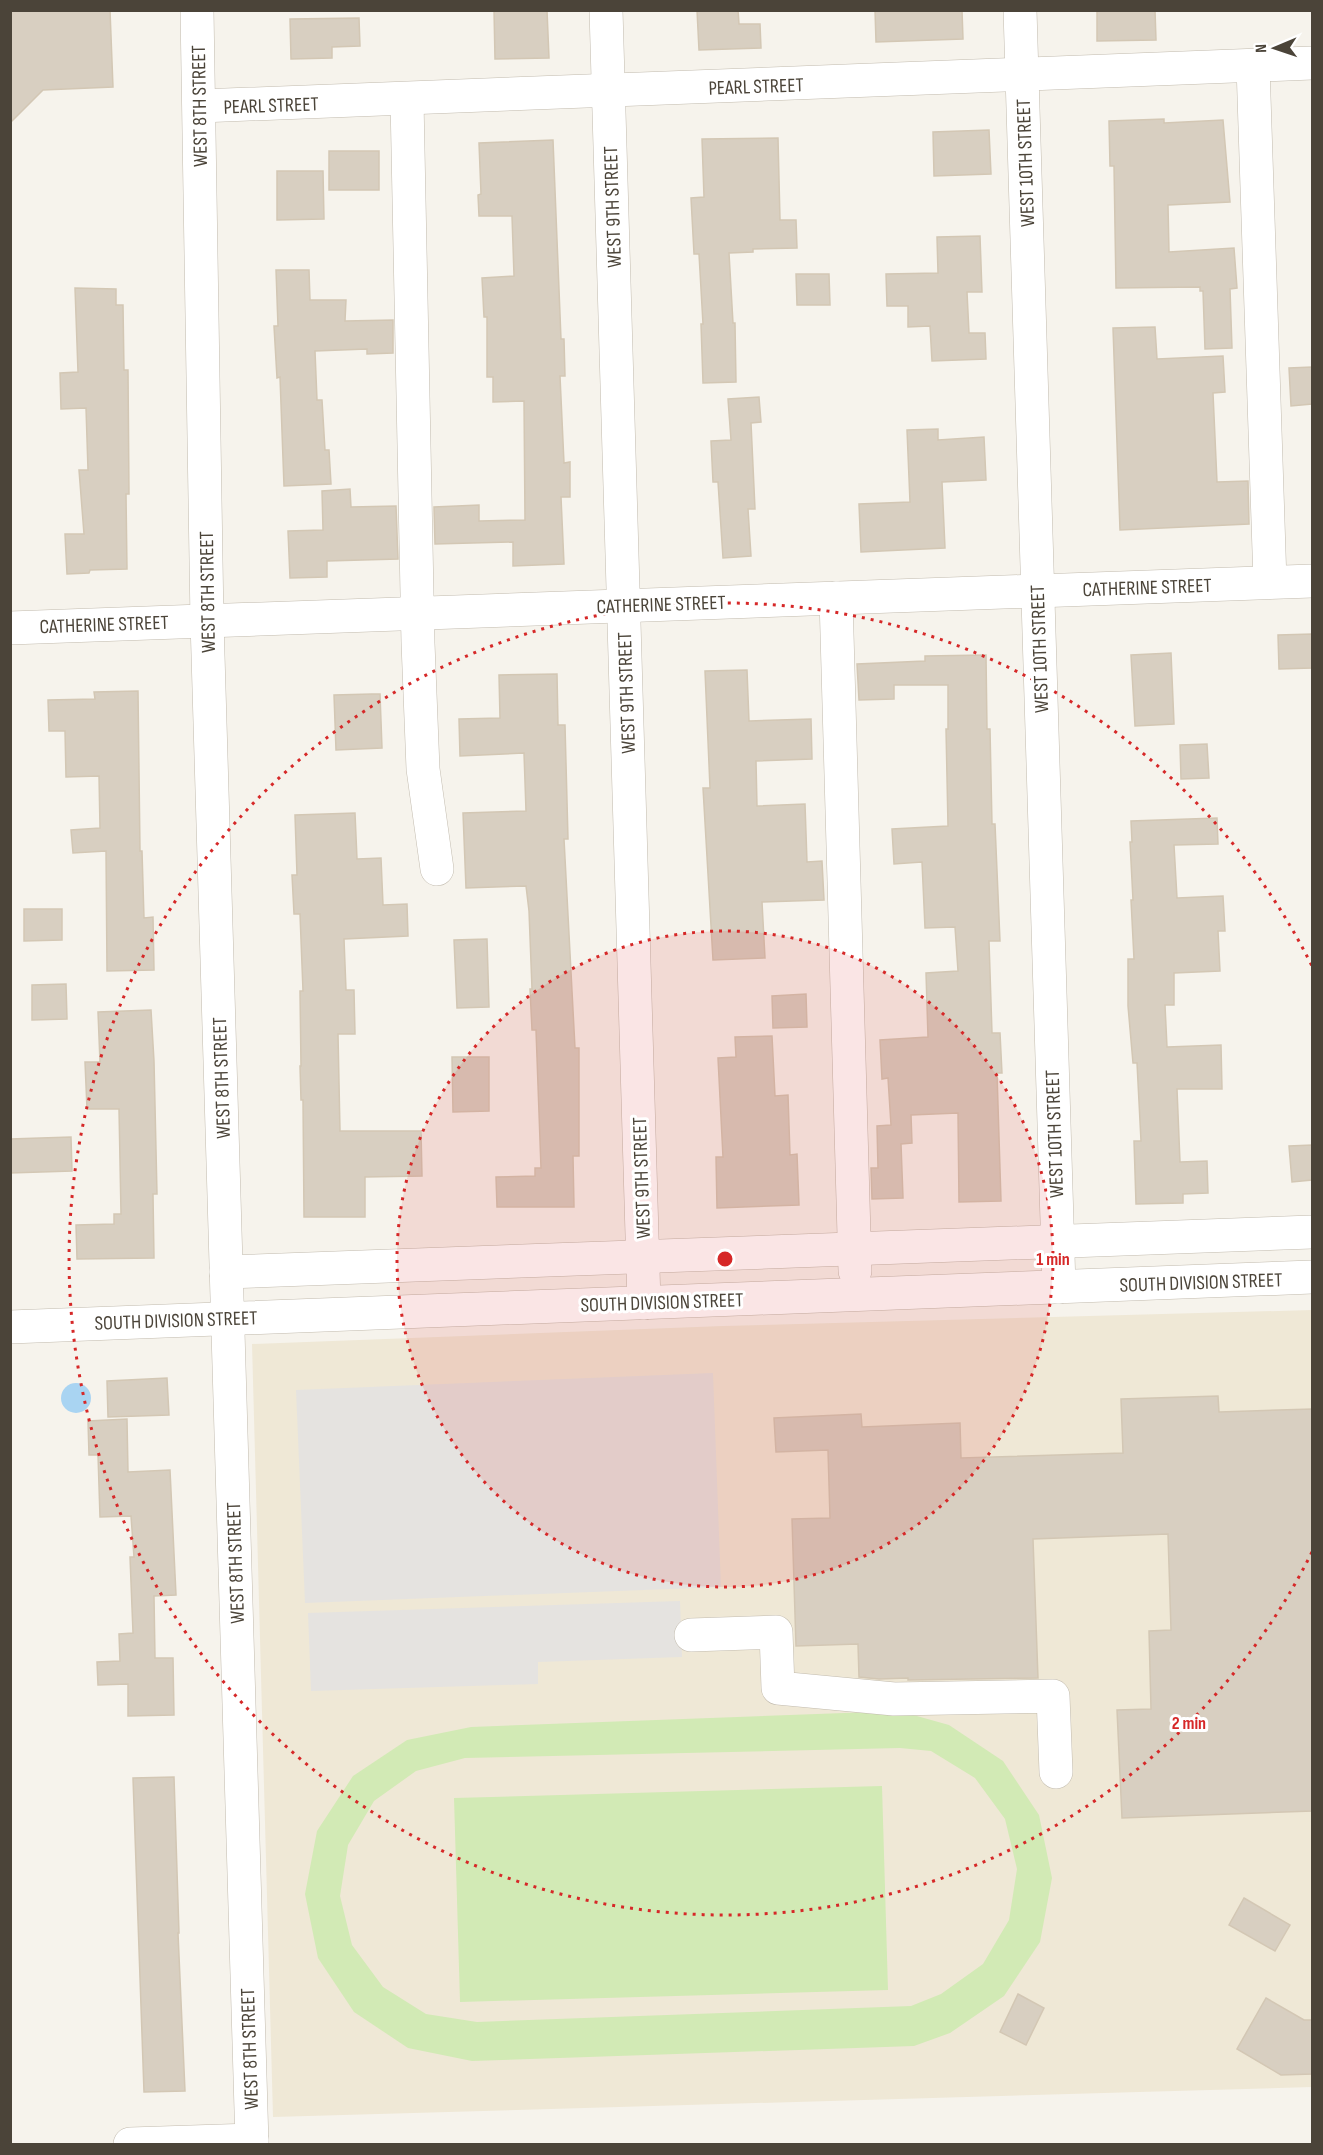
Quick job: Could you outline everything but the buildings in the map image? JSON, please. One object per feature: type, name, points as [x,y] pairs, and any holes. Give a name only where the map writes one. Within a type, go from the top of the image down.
[{"type":"street","name":"WEST 8TH STREET","points":[[197,10],[207,621],[252,2142]]},
{"type":"street","name":"WEST 9TH STREET","points":[[606,10],[644,1303]]},
{"type":"street","name":"WEST 10TH STREET","points":[[1020,10],[1059,1287]]},
{"type":"street","name":"PEARL STREET","points":[[200,106],[407,100],[1312,63]]},
{"type":"street","points":[[1253,66],[1270,582]]},
{"type":"street","points":[[407,100],[418,643],[423,769],[437,869]]},
{"type":"street","name":"CATHERINE STREET","points":[[10,628],[1312,581]]},
{"type":"street","points":[[836,598],[856,1295]]},
{"type":"street","points":[[226,1272],[1312,1232]]},
{"type":"street","name":"SOUTH DIVISION STREET","points":[[10,1326],[1312,1277]]},
{"type":"street","points":[[691,1635],[776,1632],[778,1688],[894,1699],[1053,1696],[1056,1773]]},
{"type":"street","points":[[130,2145],[252,2142]]},
{"type":"shaded area","points":[[1312,1310],[1312,2087],[273,2117],[252,1344],[723,1326]]},
{"type":"shaded area","points":[[713,1373],[721,1587],[305,1603],[296,1390]]},
{"type":"shaded area","points":[[680,1601],[682,1657],[538,1662],[538,1684],[311,1691],[308,1613]]},
{"type":"green space","points":[[899,1711],[949,1725],[1003,1761],[1039,1815],[1052,1878],[1040,1942],[1004,1996],[950,2033],[914,2046],[472,2061],[408,2048],[354,2012],[318,1958],[305,1894],[317,1831],[353,1776],[407,1740],[471,1727]],"holes":[[[900,1748],[931,1751],[975,1778],[1005,1819],[1017,1869],[1009,1920],[983,1964],[941,1994],[911,2006],[477,2022],[426,2014],[383,1987],[352,1945],[340,1896],[348,1845],[374,1801],[416,1771],[465,1758]]]},
{"type":"green space","points":[[882,1786],[888,1990],[460,2002],[454,1798]]},
{"type":"water","points":[[76,1383],[87,1387],[91,1398],[87,1409],[76,1413],[65,1409],[61,1398],[65,1387]]}]
